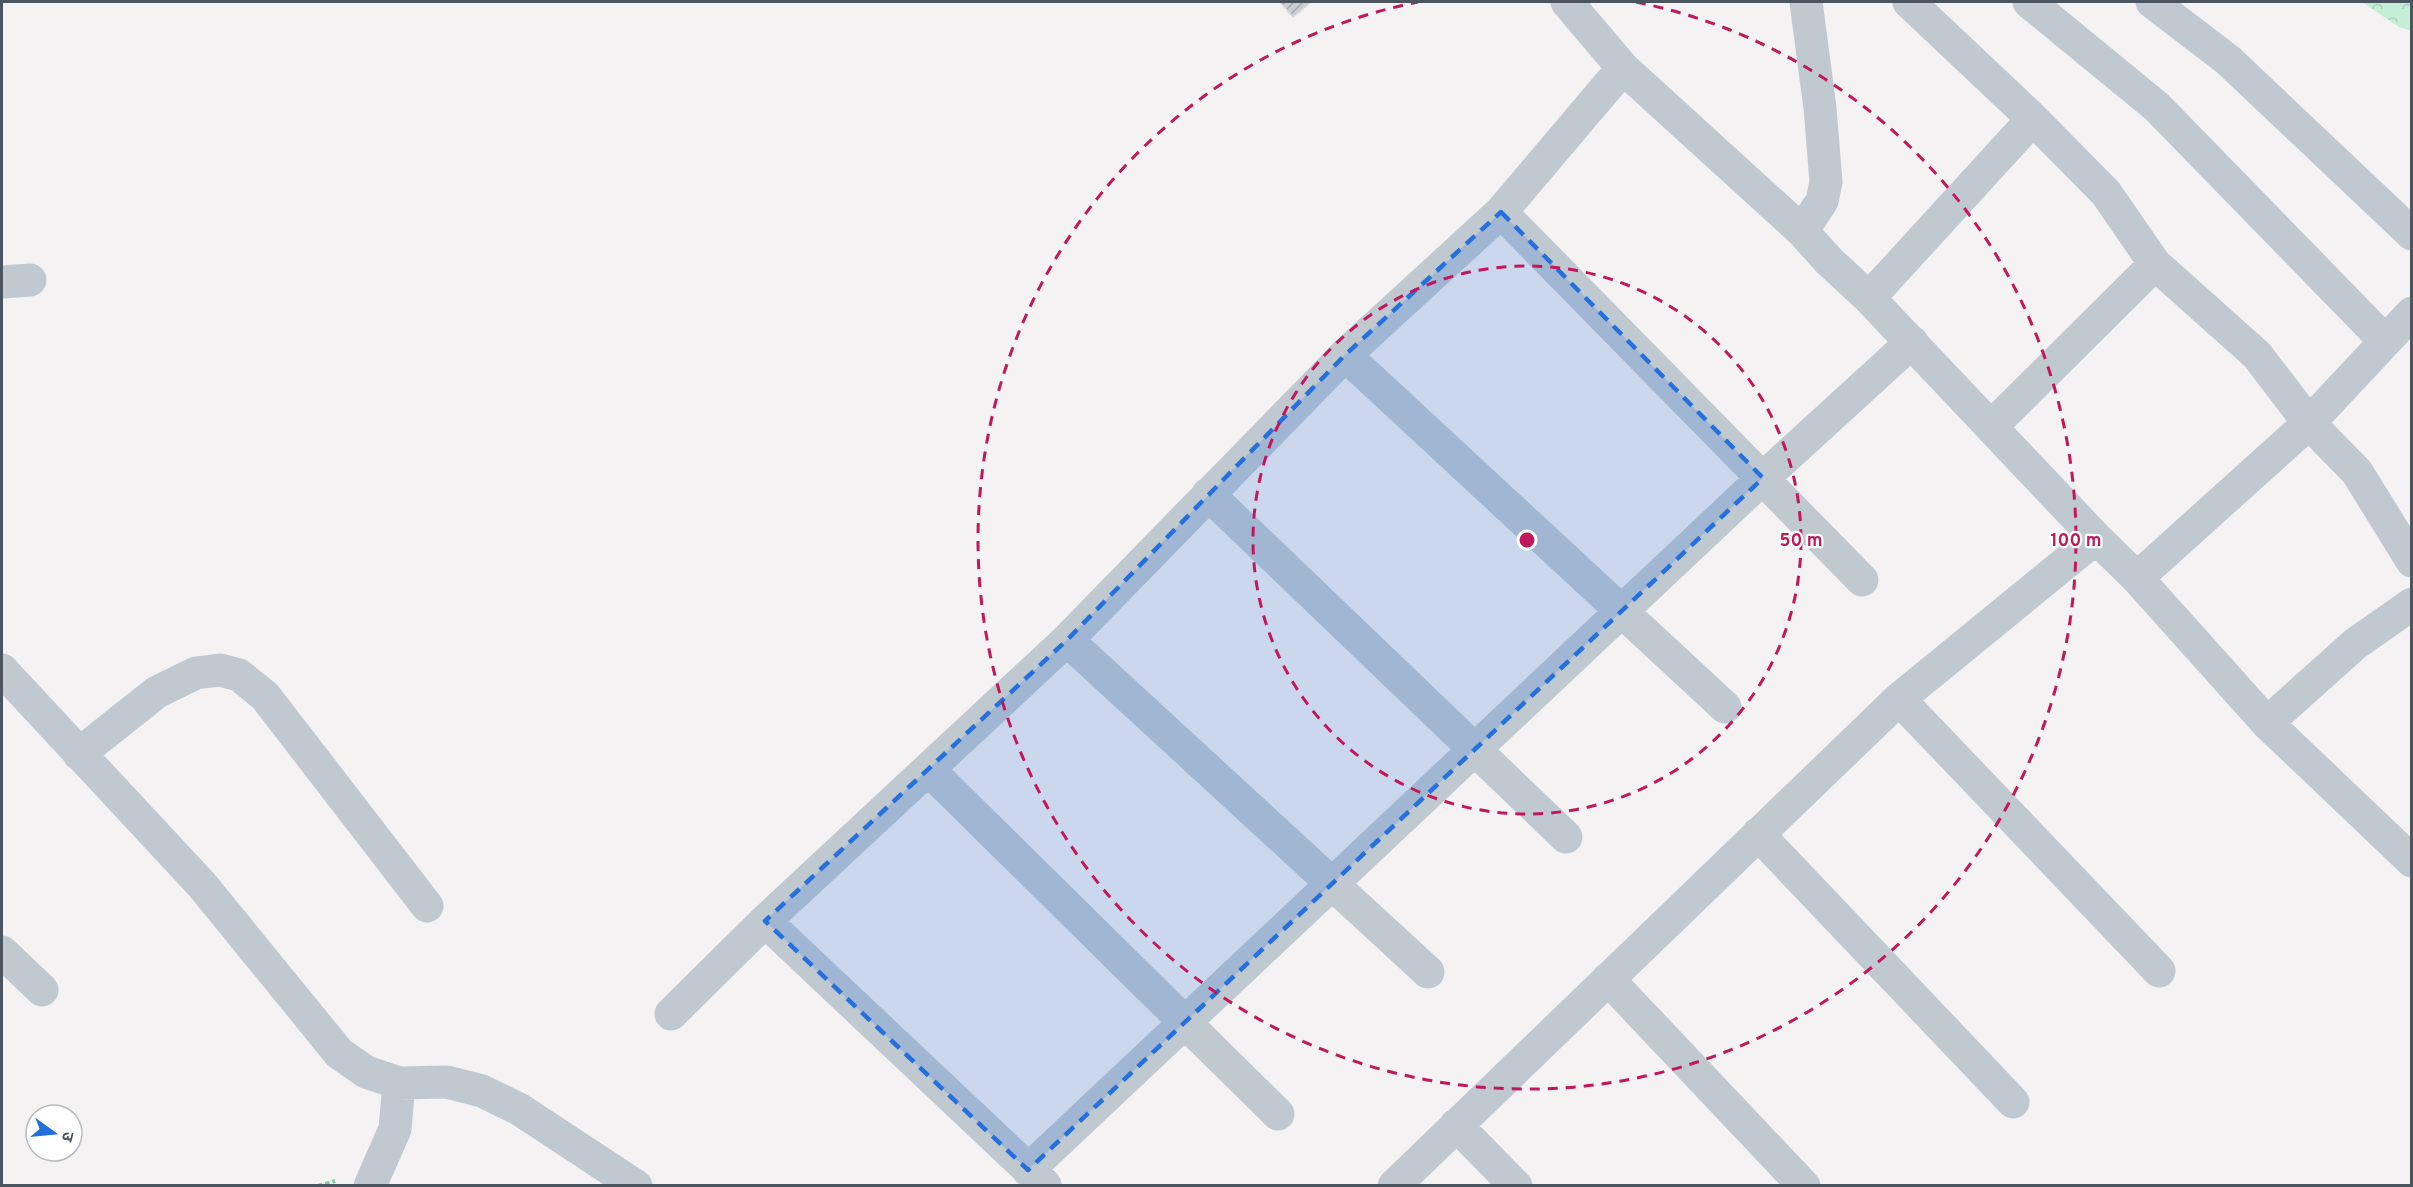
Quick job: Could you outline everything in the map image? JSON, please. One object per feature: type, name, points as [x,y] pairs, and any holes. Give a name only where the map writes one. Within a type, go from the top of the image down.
[{"type":"street","points":[[1568,2],[1623,68],[1802,231],[1829,261],[1869,298],[2096,538],[2137,578],[2267,723],[2412,861]]},
{"type":"street","points":[[1802,231],[1822,201],[1826,182],[1820,108],[1806,2]]},
{"type":"street","points":[[1911,2],[2106,193],[2156,264],[2257,355],[2308,423],[2357,472],[2412,561]]},
{"type":"street","points":[[2030,2],[2157,107],[2385,341]]},
{"type":"street","points":[[2152,2],[2228,60],[2412,234]]},
{"type":"street","points":[[670,1014],[765,921],[1066,640],[1345,356],[1501,212],[1623,68]]},
{"type":"street","points":[[1869,298],[2032,119]]},
{"type":"street","points":[[1501,212],[1862,580]]},
{"type":"street","points":[[1992,427],[2156,264]]},
{"type":"street","points":[[2137,578],[2308,423],[2412,313]]},
{"type":"street","points":[[765,921],[1037,1178],[1185,1023],[1762,478],[1912,342]]},
{"type":"street","points":[[1345,356],[1725,707]]},
{"type":"street","points":[[1208,495],[1566,837]]},
{"type":"street","points":[[1394,1185],[1899,699],[2096,538]]},
{"type":"street","points":[[2267,723],[2355,644],[2412,604]]},
{"type":"street","points":[[1066,640],[1428,972]]},
{"type":"street","points":[[2,670],[201,885],[339,1053],[366,1072],[399,1083],[447,1082],[482,1091],[519,1109],[636,1185]]},
{"type":"street","points":[[79,754],[157,692],[196,673],[220,670],[239,675],[265,696],[427,906]]},
{"type":"street","points":[[1899,699],[2159,971]]},
{"type":"street","points":[[929,770],[1278,1114]]},
{"type":"street","points":[[1758,834],[2013,1102]]},
{"type":"street","points":[[2,952],[42,990]]},
{"type":"street","points":[[1608,979],[1804,1185]]},
{"type":"street","points":[[370,1185],[395,1129],[399,1083]]},
{"type":"street","points":[[1456,1125],[1516,1185]]},
{"type":"highlighted area","points":[[1501,212],[1763,478],[1028,1170],[765,921],[1067,640],[1345,355]]},
{"type":"green space","points":[[2362,2],[2411,2],[2411,31],[2399,27]]},
{"type":"building","points":[[1280,2],[1311,2],[1293,17]]}]
